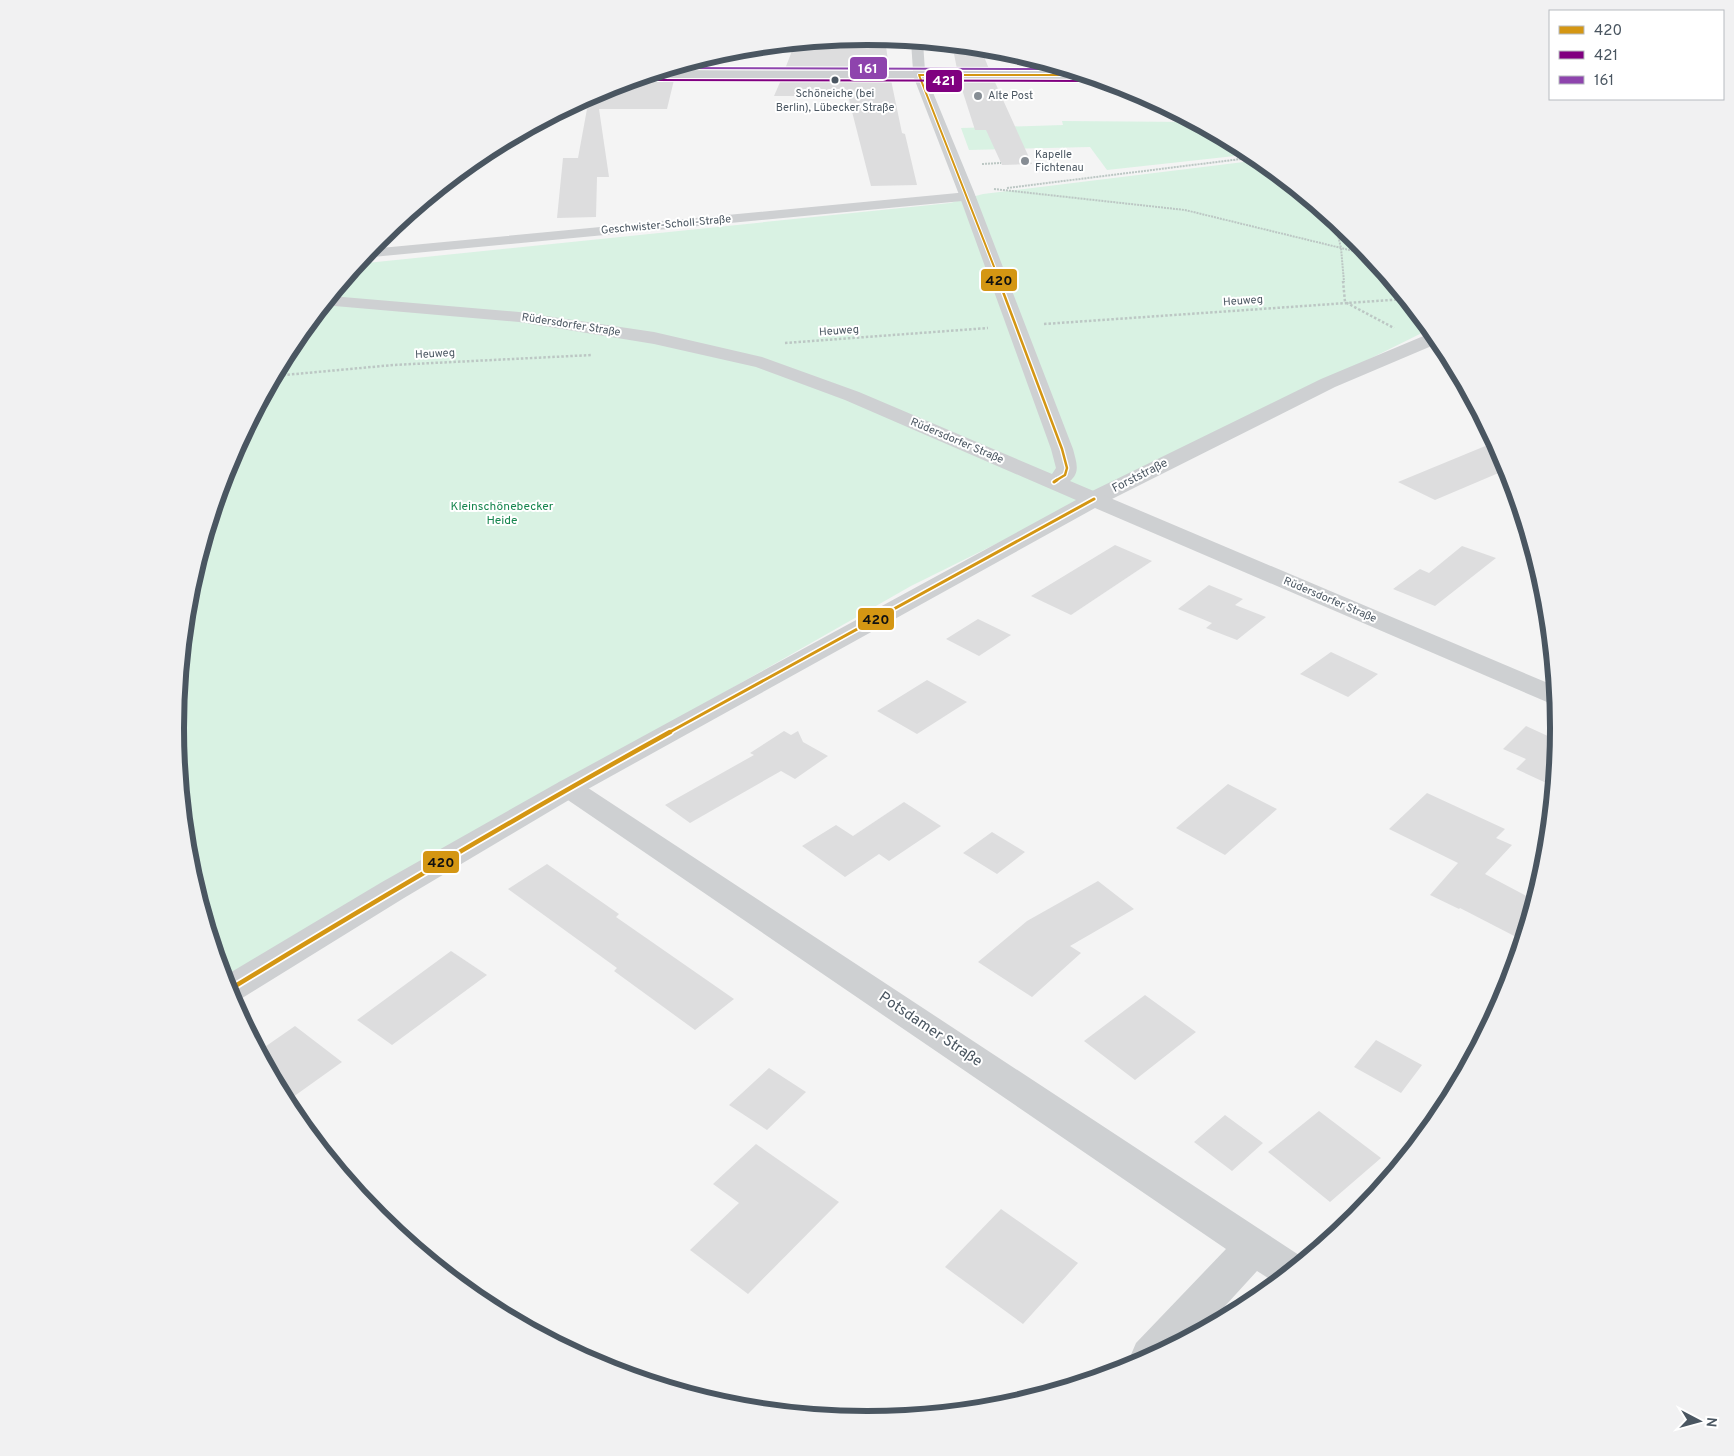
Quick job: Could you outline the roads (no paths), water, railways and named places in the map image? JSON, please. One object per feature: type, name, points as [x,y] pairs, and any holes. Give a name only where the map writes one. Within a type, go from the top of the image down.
[{"type":"street","points":[[917,47],[919,75],[967,195],[1067,468],[1065,475],[1054,482]]},
{"type":"street","points":[[670,74],[1067,75]]},
{"type":"street","name":"Geschwister-Scholl-Straße","points":[[377,253],[967,195]]},
{"type":"street","name":"Rüdersdorfer Straße","points":[[334,302],[519,316],[654,338],[762,363],[852,396],[1549,693]]},
{"type":"street","name":"Forststraße","points":[[235,986],[393,890],[569,788],[1094,500],[1328,383],[1429,340]]},
{"type":"street","name":"Potsdamer Straße","points":[[569,788],[1285,1268]]},
{"type":"street","points":[[1164,1343],[1254,1247]]},
{"type":"place","name":"Schöneiche (bei Berlin), Lübecker Straße","points":[[835,80]]},
{"type":"place","name":"Alte Post","points":[[978,96]]},
{"type":"place","name":"Kapelle Fichtenau","points":[[1025,161]]},
{"type":"park label","name":"Kleinschönebecker Heide","points":[[502,514]]}]
